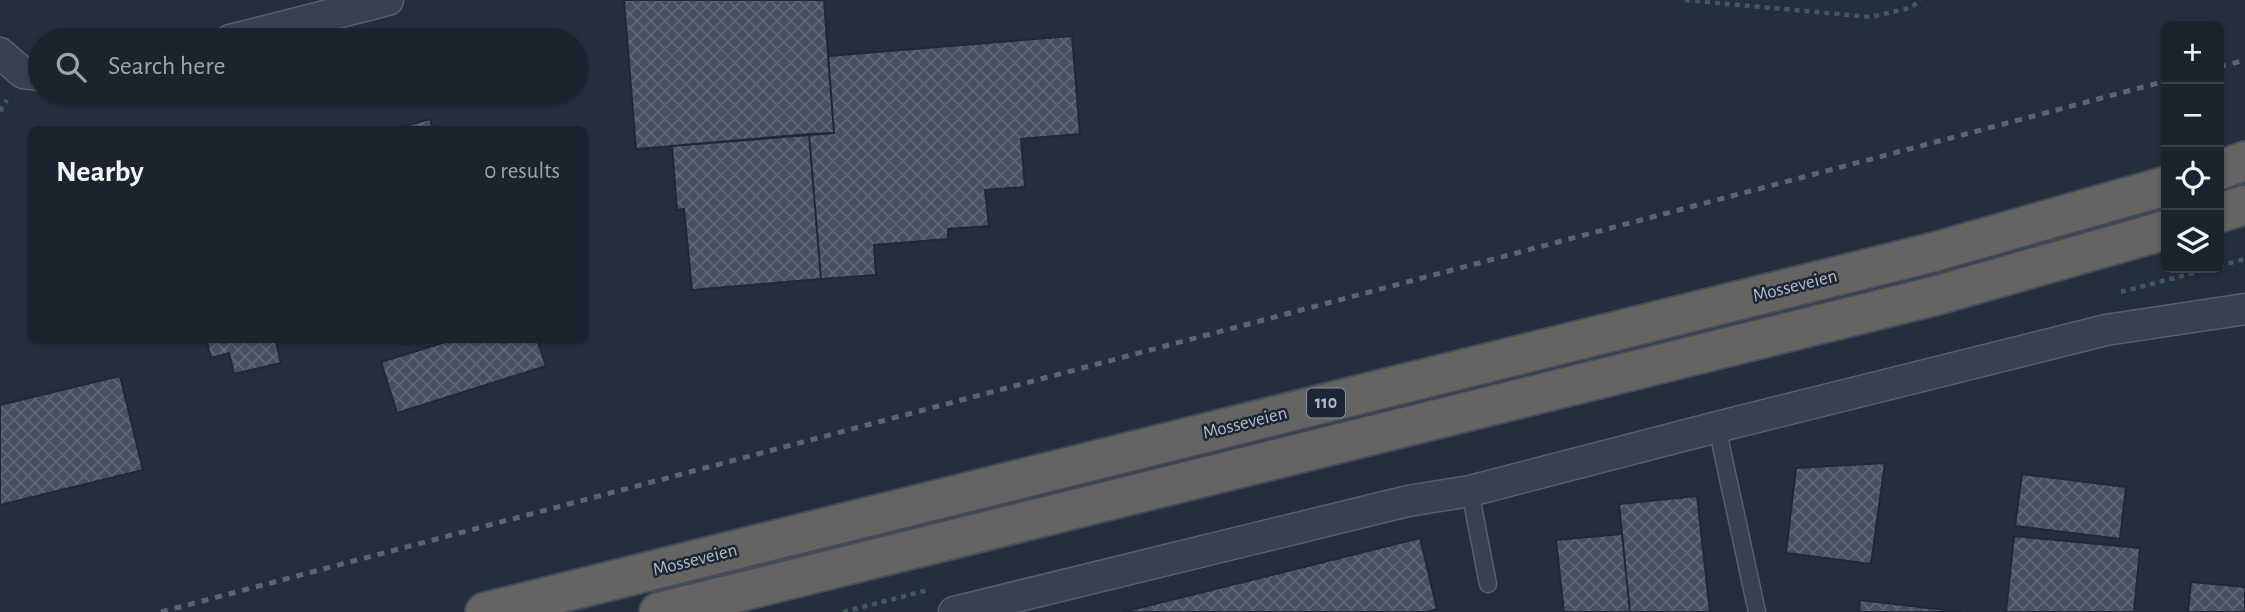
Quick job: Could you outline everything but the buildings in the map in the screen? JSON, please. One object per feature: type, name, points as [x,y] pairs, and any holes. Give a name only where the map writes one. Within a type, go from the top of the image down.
[{"type":"highway","points":[[2224,168],[2245,161]]},
{"type":"highway","name":"Mosseveien","points":[[485,612],[1934,252],[2161,187]]},
{"type":"highway","points":[[2224,211],[2245,205]]},
{"type":"highway","name":"110","points":[[659,612],[1938,295],[2161,231]]},
{"type":"street","points":[[277,28],[388,0]]},
{"type":"street","points":[[0,53],[28,71]]},
{"type":"street","points":[[954,612],[1408,501],[1470,491],[2106,330],[2245,309]]},
{"type":"lane","points":[[1717,427],[1757,612]]},
{"type":"lane","points":[[1470,491],[1488,584]]},
{"type":"path","points":[[1685,0],[1871,17],[1910,8],[1922,0]]},
{"type":"path","points":[[2224,265],[2245,259]]},
{"type":"railway","points":[[2224,66],[2245,60]]},
{"type":"railway","points":[[161,612],[2161,82]]}]
